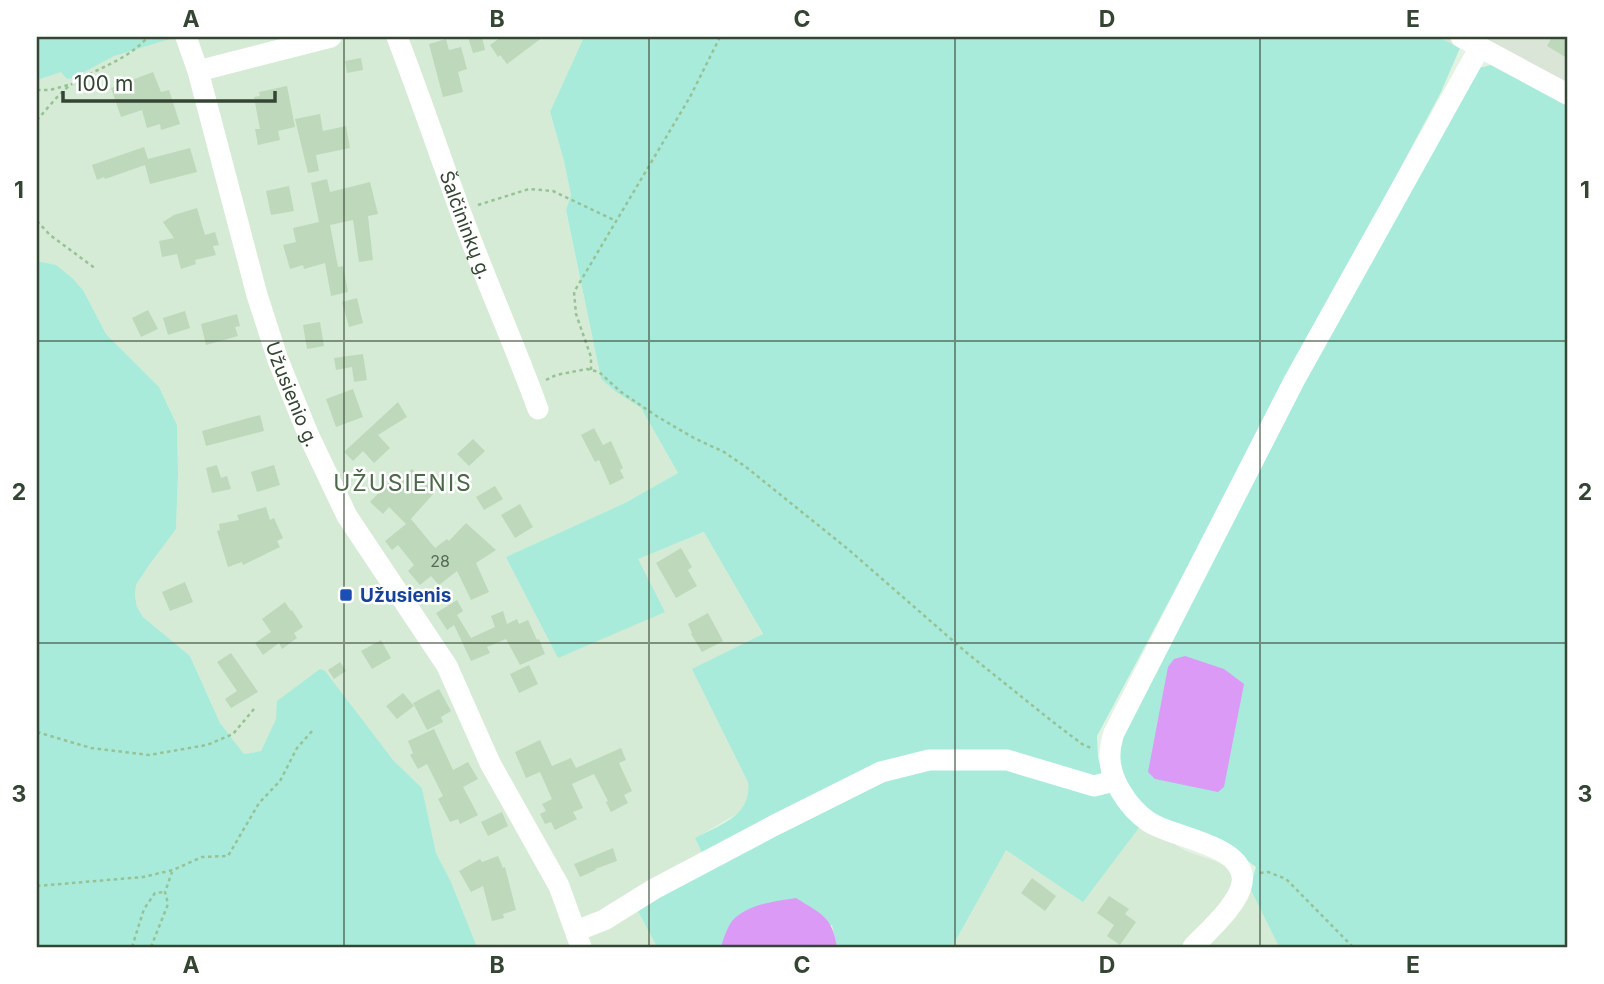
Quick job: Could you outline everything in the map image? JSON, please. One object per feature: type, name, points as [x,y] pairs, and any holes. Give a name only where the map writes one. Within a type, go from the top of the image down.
[{"type":"street","name":"Užusienio g.","points":[[186,37],[198,71],[257,295],[278,360],[308,434],[347,516],[447,666],[490,762],[559,886],[578,939]]},
{"type":"street","points":[[198,71],[331,37]]},
{"type":"street","name":"Šalčininkų g.","points":[[397,37],[482,268],[538,408]]},
{"type":"street","points":[[1194,947],[1237,897],[1242,885],[1242,874],[1230,855],[1150,822],[1133,807],[1119,788],[1109,762],[1114,733],[1470,42],[1567,94]]},
{"type":"street","points":[[578,939],[654,889],[881,772],[929,760],[1007,760],[1094,786],[1119,788]]},
{"type":"path","points":[[37,90],[71,85],[115,63],[148,37]]},
{"type":"path","points":[[591,370],[591,358],[576,314],[574,292],[690,97],[720,37]]},
{"type":"path","points":[[37,120],[71,85]]},
{"type":"path","points":[[460,210],[529,190],[553,191],[616,221]]},
{"type":"path","points":[[37,221],[50,235],[96,269]]},
{"type":"path","points":[[530,387],[556,375],[587,369],[598,372],[621,392],[658,417],[724,452],[746,467],[1053,722],[1091,749],[1109,753]]},
{"type":"path","points":[[37,732],[91,748],[149,755],[207,745],[233,734],[254,709]]},
{"type":"path","points":[[37,886],[143,877],[173,870],[202,857],[228,856],[259,803],[280,780],[297,748],[313,730]]},
{"type":"path","points":[[151,947],[169,904],[165,892],[173,870]]},
{"type":"path","points":[[1242,874],[1268,872],[1286,879],[1353,947]]},
{"type":"path","points":[[132,947],[144,909],[155,893],[165,892]]},
{"type":"shaded area","points":[[37,37],[584,37],[550,113],[571,195],[566,211],[601,379],[641,408],[678,473],[625,503],[506,557],[665,612],[637,559],[705,532],[763,635],[747,802],[740,812],[695,838],[709,868],[637,907],[657,947],[477,947],[451,882],[436,853],[422,788],[393,760],[324,671],[276,719],[261,751],[244,754],[220,723],[190,656],[143,617],[137,607],[136,586],[148,565],[176,529],[177,425],[159,387],[106,334],[83,290],[56,265],[37,261]]},
{"type":"shaded area","points":[[37,37],[173,38],[114,56],[73,78],[67,79],[61,72],[37,80]]},
{"type":"shaded area","points":[[584,37],[1438,37],[1460,48],[1441,92],[1097,736],[1103,778],[1141,825],[1083,902],[1006,850],[952,947],[837,947],[832,925],[721,947],[657,947],[636,907],[709,868],[695,838],[733,818],[745,803],[748,794],[748,782],[692,669],[763,634],[704,532],[638,559],[665,612],[558,658],[506,557],[625,503],[678,473],[641,408],[601,379],[566,210],[571,195],[550,112]]},
{"type":"shaded area","points":[[1438,37],[1567,37],[1567,106],[1491,65]]},
{"type":"shaded area","points":[[1491,65],[1567,106],[1567,947],[1279,947],[1250,888],[1256,867],[1230,848],[1148,814],[1118,775],[1120,735],[1284,414],[1479,68]]},
{"type":"shaded area","points":[[37,261],[56,265],[83,290],[106,334],[159,387],[177,425],[176,529],[136,585],[137,607],[143,617],[190,656],[220,723],[244,754],[261,751],[276,719],[277,701],[320,669],[325,671],[393,760],[422,788],[436,853],[451,882],[477,947],[37,947]]},
{"type":"shaded area","points":[[1185,656],[1224,669],[1244,684],[1224,787],[1218,792],[1155,779],[1148,772],[1168,667],[1174,659]]},
{"type":"shaded area","points":[[1141,825],[1186,851],[1226,865],[1250,888],[1279,947],[952,947],[1006,849]]},
{"type":"shaded area","points":[[796,898],[824,917],[832,929],[837,947],[721,947],[730,924],[738,915],[762,904]]},
{"type":"building","points":[[468,37],[482,37],[485,50],[473,53]]},
{"type":"building","points":[[501,37],[543,37],[507,64],[490,45]]},
{"type":"building","points":[[1552,37],[1567,37],[1567,58],[1547,46]]},
{"type":"building","points":[[446,39],[449,50],[461,47],[467,69],[458,72],[463,92],[443,97],[429,44]]},
{"type":"building","points":[[361,58],[363,70],[347,73],[345,61]]},
{"type":"building","points":[[153,72],[161,92],[169,90],[180,124],[161,130],[160,124],[147,128],[142,110],[121,117],[111,88]]},
{"type":"building","points":[[287,86],[295,127],[278,131],[280,140],[258,145],[255,129],[260,129],[254,97],[260,96],[259,92]]},
{"type":"building","points":[[320,114],[323,131],[346,126],[350,148],[316,155],[319,171],[308,173],[295,119]]},
{"type":"building","points":[[144,147],[148,159],[190,148],[197,172],[150,184],[145,165],[97,180],[92,165]]},
{"type":"building","points":[[327,179],[330,192],[370,182],[378,214],[368,216],[373,260],[359,262],[353,220],[330,225],[338,267],[343,266],[348,292],[331,296],[325,263],[304,269],[303,265],[290,269],[283,245],[296,242],[293,228],[319,222],[311,183]]},
{"type":"building","points":[[289,186],[294,211],[271,215],[266,191]]},
{"type":"building","points":[[197,208],[205,235],[215,232],[219,245],[213,246],[216,255],[195,260],[196,264],[181,269],[177,254],[162,257],[159,241],[174,238],[163,222],[174,215]]},
{"type":"building","points":[[357,298],[363,323],[349,327],[342,302]]},
{"type":"building","points":[[148,310],[158,329],[141,337],[132,318]]},
{"type":"building","points":[[185,311],[190,328],[168,335],[163,318]]},
{"type":"building","points":[[237,314],[240,326],[235,327],[238,336],[206,345],[201,324]]},
{"type":"building","points":[[320,322],[324,346],[307,349],[303,325]]},
{"type":"building","points":[[363,354],[367,380],[354,382],[352,367],[336,370],[334,358]]},
{"type":"building","points":[[353,389],[363,417],[336,427],[326,399]]},
{"type":"building","points":[[398,402],[407,417],[378,435],[390,448],[374,463],[363,451],[353,461],[344,452]]},
{"type":"building","points":[[260,415],[264,431],[206,446],[202,431]]},
{"type":"building","points":[[594,428],[603,445],[611,441],[623,468],[620,470],[624,478],[610,485],[599,460],[595,462],[581,435]]},
{"type":"building","points":[[473,439],[485,451],[469,466],[457,454]]},
{"type":"building","points":[[217,465],[221,478],[227,476],[231,489],[212,493],[206,468]]},
{"type":"building","points":[[274,465],[280,485],[257,492],[251,472]]},
{"type":"building","points":[[412,469],[435,492],[409,521],[411,519],[435,548],[447,539],[449,541],[466,523],[496,550],[476,563],[489,592],[471,600],[457,571],[439,585],[431,576],[420,585],[408,571],[414,565],[398,545],[392,550],[385,541],[406,524],[389,507],[383,514],[370,502],[391,480],[396,485]]},
{"type":"building","points":[[495,486],[503,499],[484,510],[476,497]]},
{"type":"building","points":[[520,504],[533,527],[515,538],[501,515]]},
{"type":"building","points":[[266,507],[270,520],[274,518],[283,538],[277,541],[280,547],[243,565],[242,562],[228,567],[217,531],[220,530],[219,524],[239,520],[237,515]]},
{"type":"building","points":[[681,548],[692,567],[688,570],[697,586],[676,598],[656,563]]},
{"type":"building","points":[[185,582],[193,602],[170,611],[162,592]]},
{"type":"building","points":[[457,600],[463,611],[457,615],[471,638],[495,627],[491,616],[503,611],[507,624],[517,619],[519,624],[528,620],[545,654],[520,665],[506,639],[487,647],[490,653],[471,661],[454,625],[447,630],[436,613]]},
{"type":"building","points":[[285,602],[303,627],[294,633],[297,638],[282,649],[279,643],[263,655],[255,643],[271,632],[262,619]]},
{"type":"building","points":[[708,613],[723,641],[702,652],[688,624]]},
{"type":"building","points":[[381,640],[391,658],[372,669],[361,651]]},
{"type":"building","points":[[231,653],[258,692],[231,708],[225,699],[237,691],[217,662]]},
{"type":"building","points":[[340,662],[346,671],[334,679],[328,670]]},
{"type":"building","points":[[529,665],[538,684],[519,693],[510,674]]},
{"type":"building","points":[[439,689],[451,711],[441,717],[443,722],[427,730],[413,703]]},
{"type":"building","points":[[403,693],[414,706],[397,719],[386,706]]},
{"type":"building","points":[[434,729],[453,770],[468,762],[478,779],[463,787],[478,815],[460,824],[458,819],[450,822],[438,799],[443,796],[427,764],[418,769],[410,755],[413,753],[408,741]]},
{"type":"building","points":[[540,740],[552,766],[571,758],[576,768],[621,748],[626,760],[619,763],[632,791],[624,795],[628,803],[611,812],[594,774],[572,784],[583,808],[573,812],[577,819],[555,830],[551,822],[545,824],[540,814],[546,811],[542,804],[552,799],[540,772],[526,778],[515,752]]},
{"type":"building","points":[[502,812],[508,826],[488,836],[481,822]]},
{"type":"building","points":[[613,848],[617,861],[580,877],[574,864]]},
{"type":"building","points":[[498,856],[503,868],[505,867],[516,910],[503,914],[504,918],[492,921],[483,886],[471,892],[459,871],[480,859],[482,862]]},
{"type":"building","points":[[1032,878],[1056,896],[1045,911],[1021,893]]},
{"type":"building","points":[[1109,896],[1129,909],[1125,914],[1136,922],[1120,945],[1107,936],[1114,925],[1097,913]]},
{"type":"place","name":"Užusienis","points":[[346,595]]},
{"type":"district","name":"UŽUSIENIS","points":[[403,483]]}]
